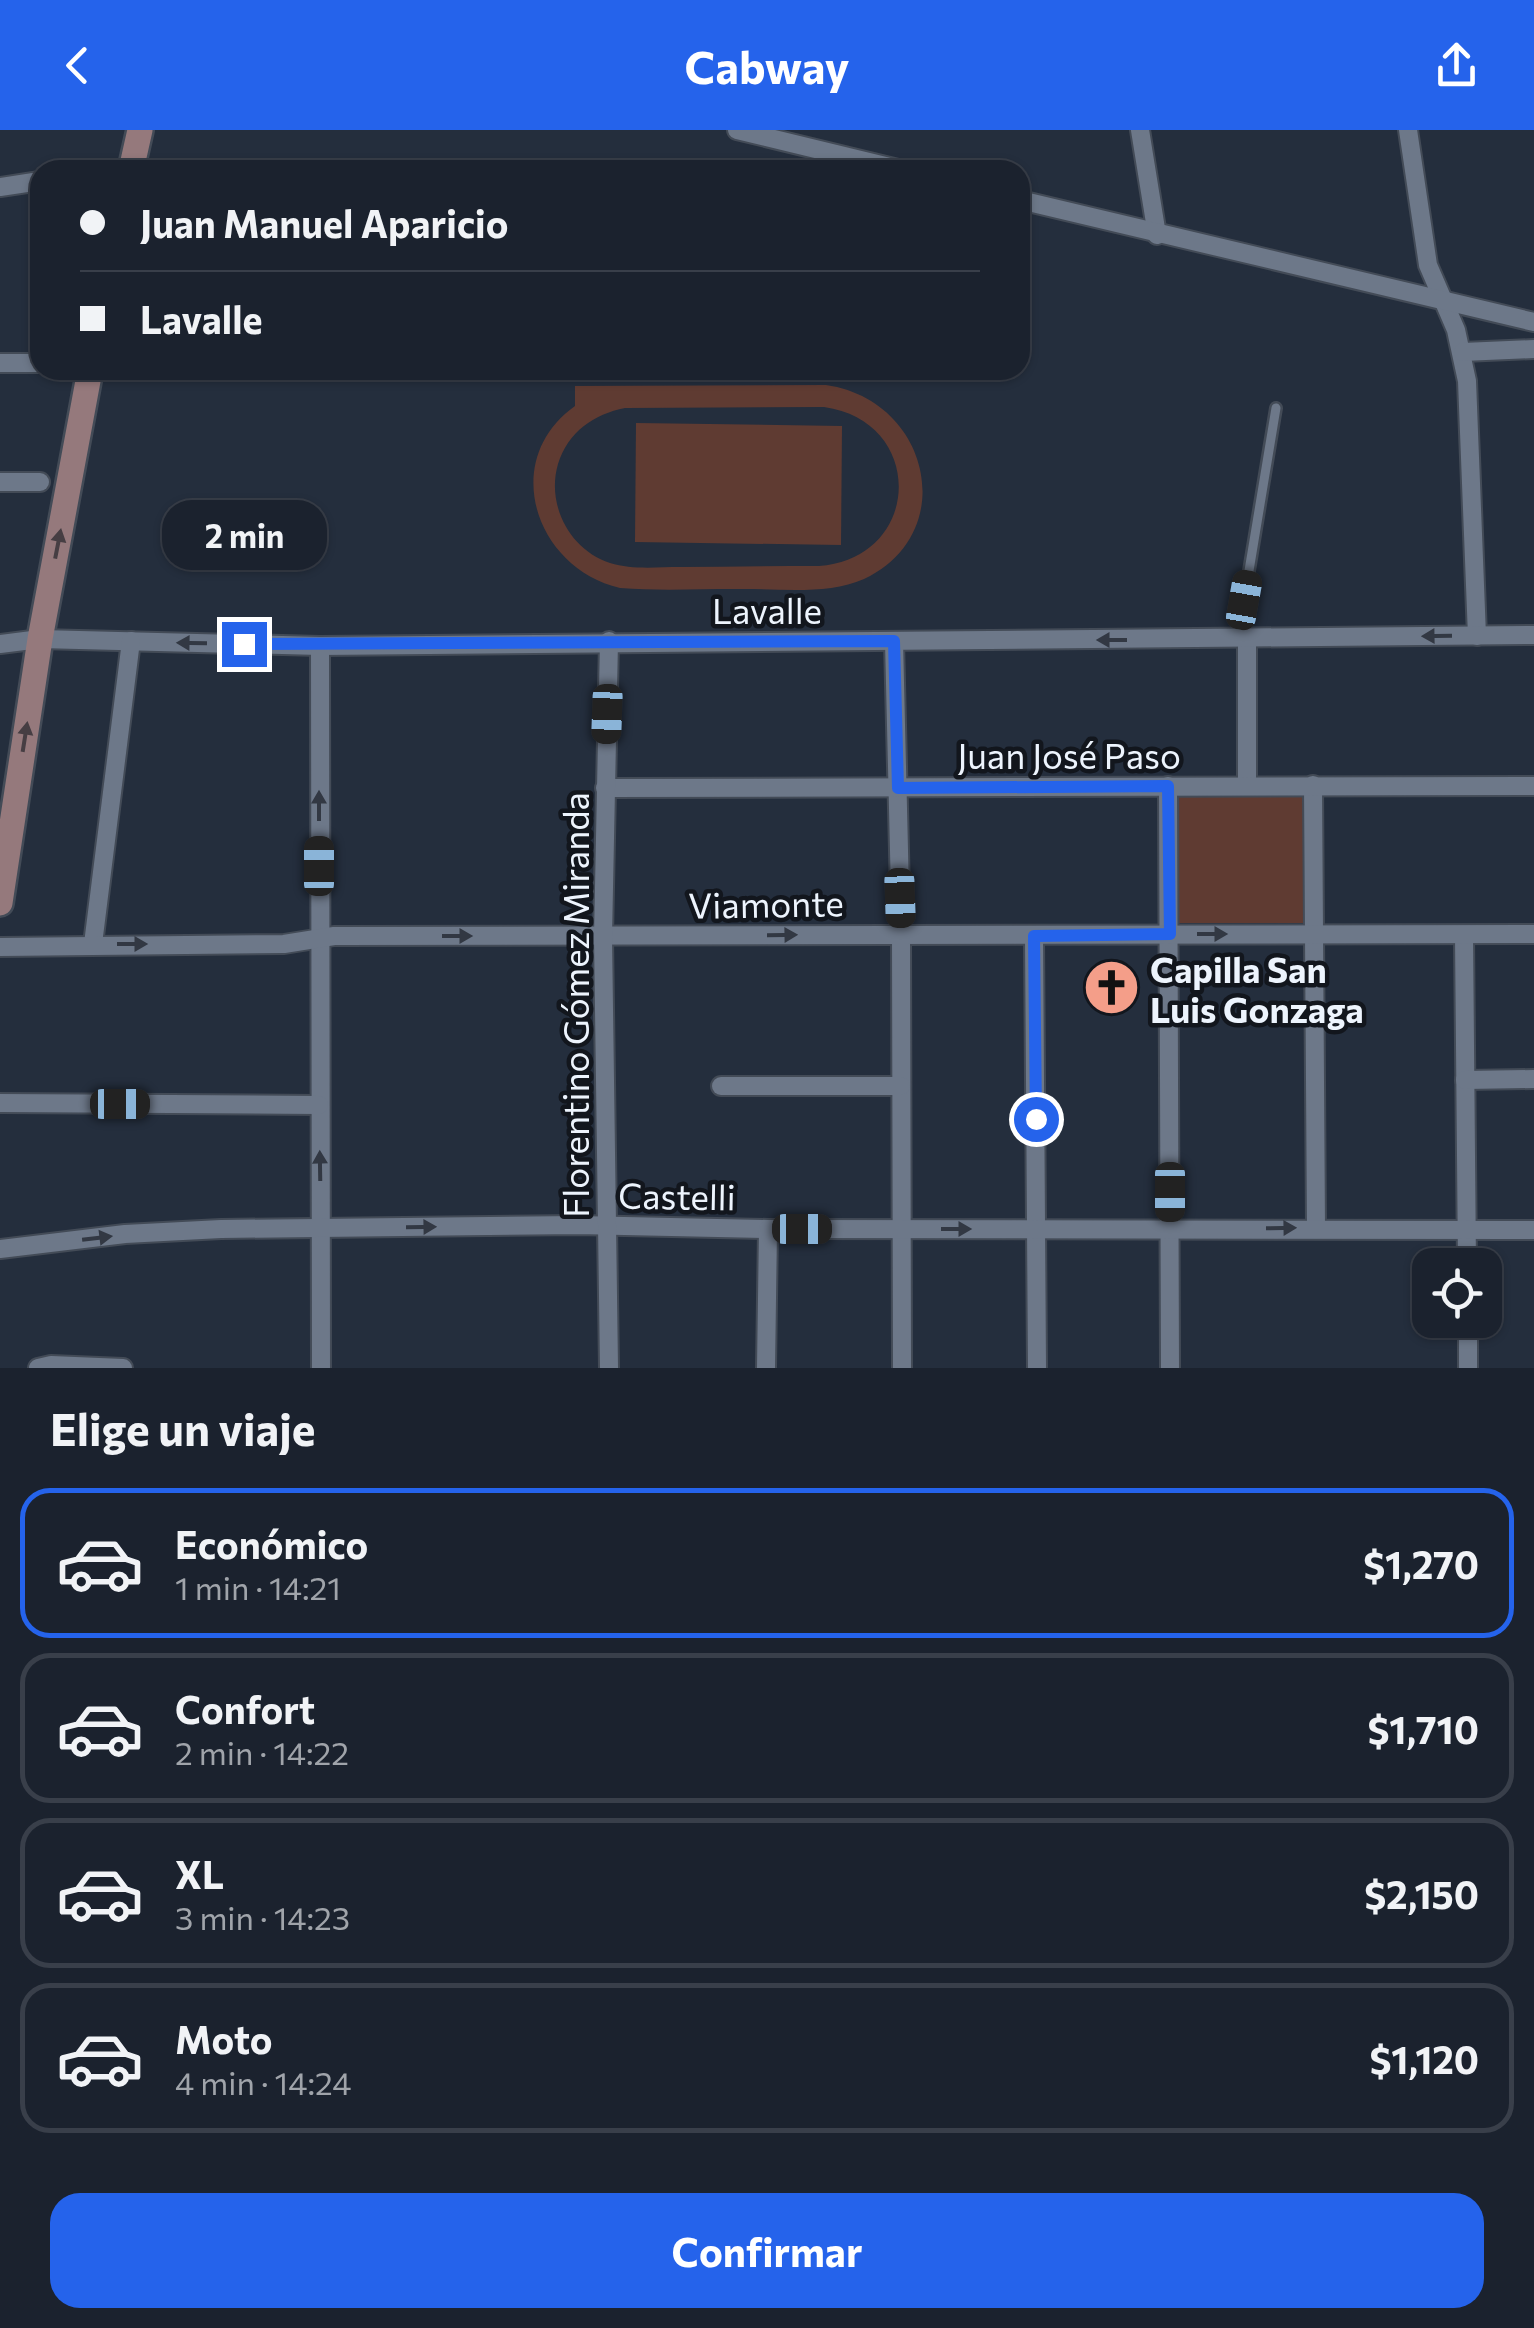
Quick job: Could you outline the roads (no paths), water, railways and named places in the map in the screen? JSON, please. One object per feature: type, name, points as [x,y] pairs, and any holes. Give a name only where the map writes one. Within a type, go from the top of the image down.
[{"type":"main road","points":[[134,160],[140,130]]},
{"type":"main road","points":[[0,902],[40,640],[88,380]]},
{"type":"street","points":[[736,130],[803,137],[872,160]]},
{"type":"street","points":[[1140,130],[1158,235]]},
{"type":"street","points":[[1408,130],[1428,264],[1463,352],[1467,381],[1477,636]]},
{"type":"street","points":[[0,187],[30,182]]},
{"type":"street","points":[[1030,203],[1534,322]]},
{"type":"street","points":[[1463,352],[1534,349]]},
{"type":"street","points":[[0,364],[30,363]]},
{"type":"street","points":[[0,482],[40,482]]},
{"type":"street","name":"Lavalle","points":[[0,644],[40,640],[320,646],[1534,635]]},
{"type":"street","points":[[1242,639],[1247,785]]},
{"type":"street","name":"Florentino Gómez Miranda","points":[[609,641],[603,937],[609,1368]]},
{"type":"street","points":[[894,641],[901,934],[902,1368]]},
{"type":"street","points":[[93,944],[130,642]]},
{"type":"street","points":[[320,646],[321,1368]]},
{"type":"street","points":[[1313,784],[1316,1228]]},
{"type":"street","points":[[1168,786],[1170,1368]]},
{"type":"street","name":"Juan José Paso","points":[[605,788],[1534,786]]},
{"type":"street","points":[[1464,934],[1467,1248]]},
{"type":"street","name":"Viamonte","points":[[0,947],[284,944],[334,936],[1534,934]]},
{"type":"street","points":[[1034,936],[1037,1368]]},
{"type":"street","points":[[1465,1080],[1534,1079]]},
{"type":"street","points":[[721,1086],[901,1086]]},
{"type":"street","points":[[0,1104],[319,1105]]},
{"type":"street","name":"Castelli","points":[[0,1250],[126,1234],[220,1228],[1534,1230]]},
{"type":"street","points":[[766,1368],[768,1229]]},
{"type":"street","points":[[1468,1338],[1468,1368]]},
{"type":"street","points":[[38,1368],[123,1368]]},
{"type":"lane","points":[[1242,639],[1276,408]]},
{"type":"place","name":"Capilla San Luis Gonzaga","points":[[1111,988]]}]
